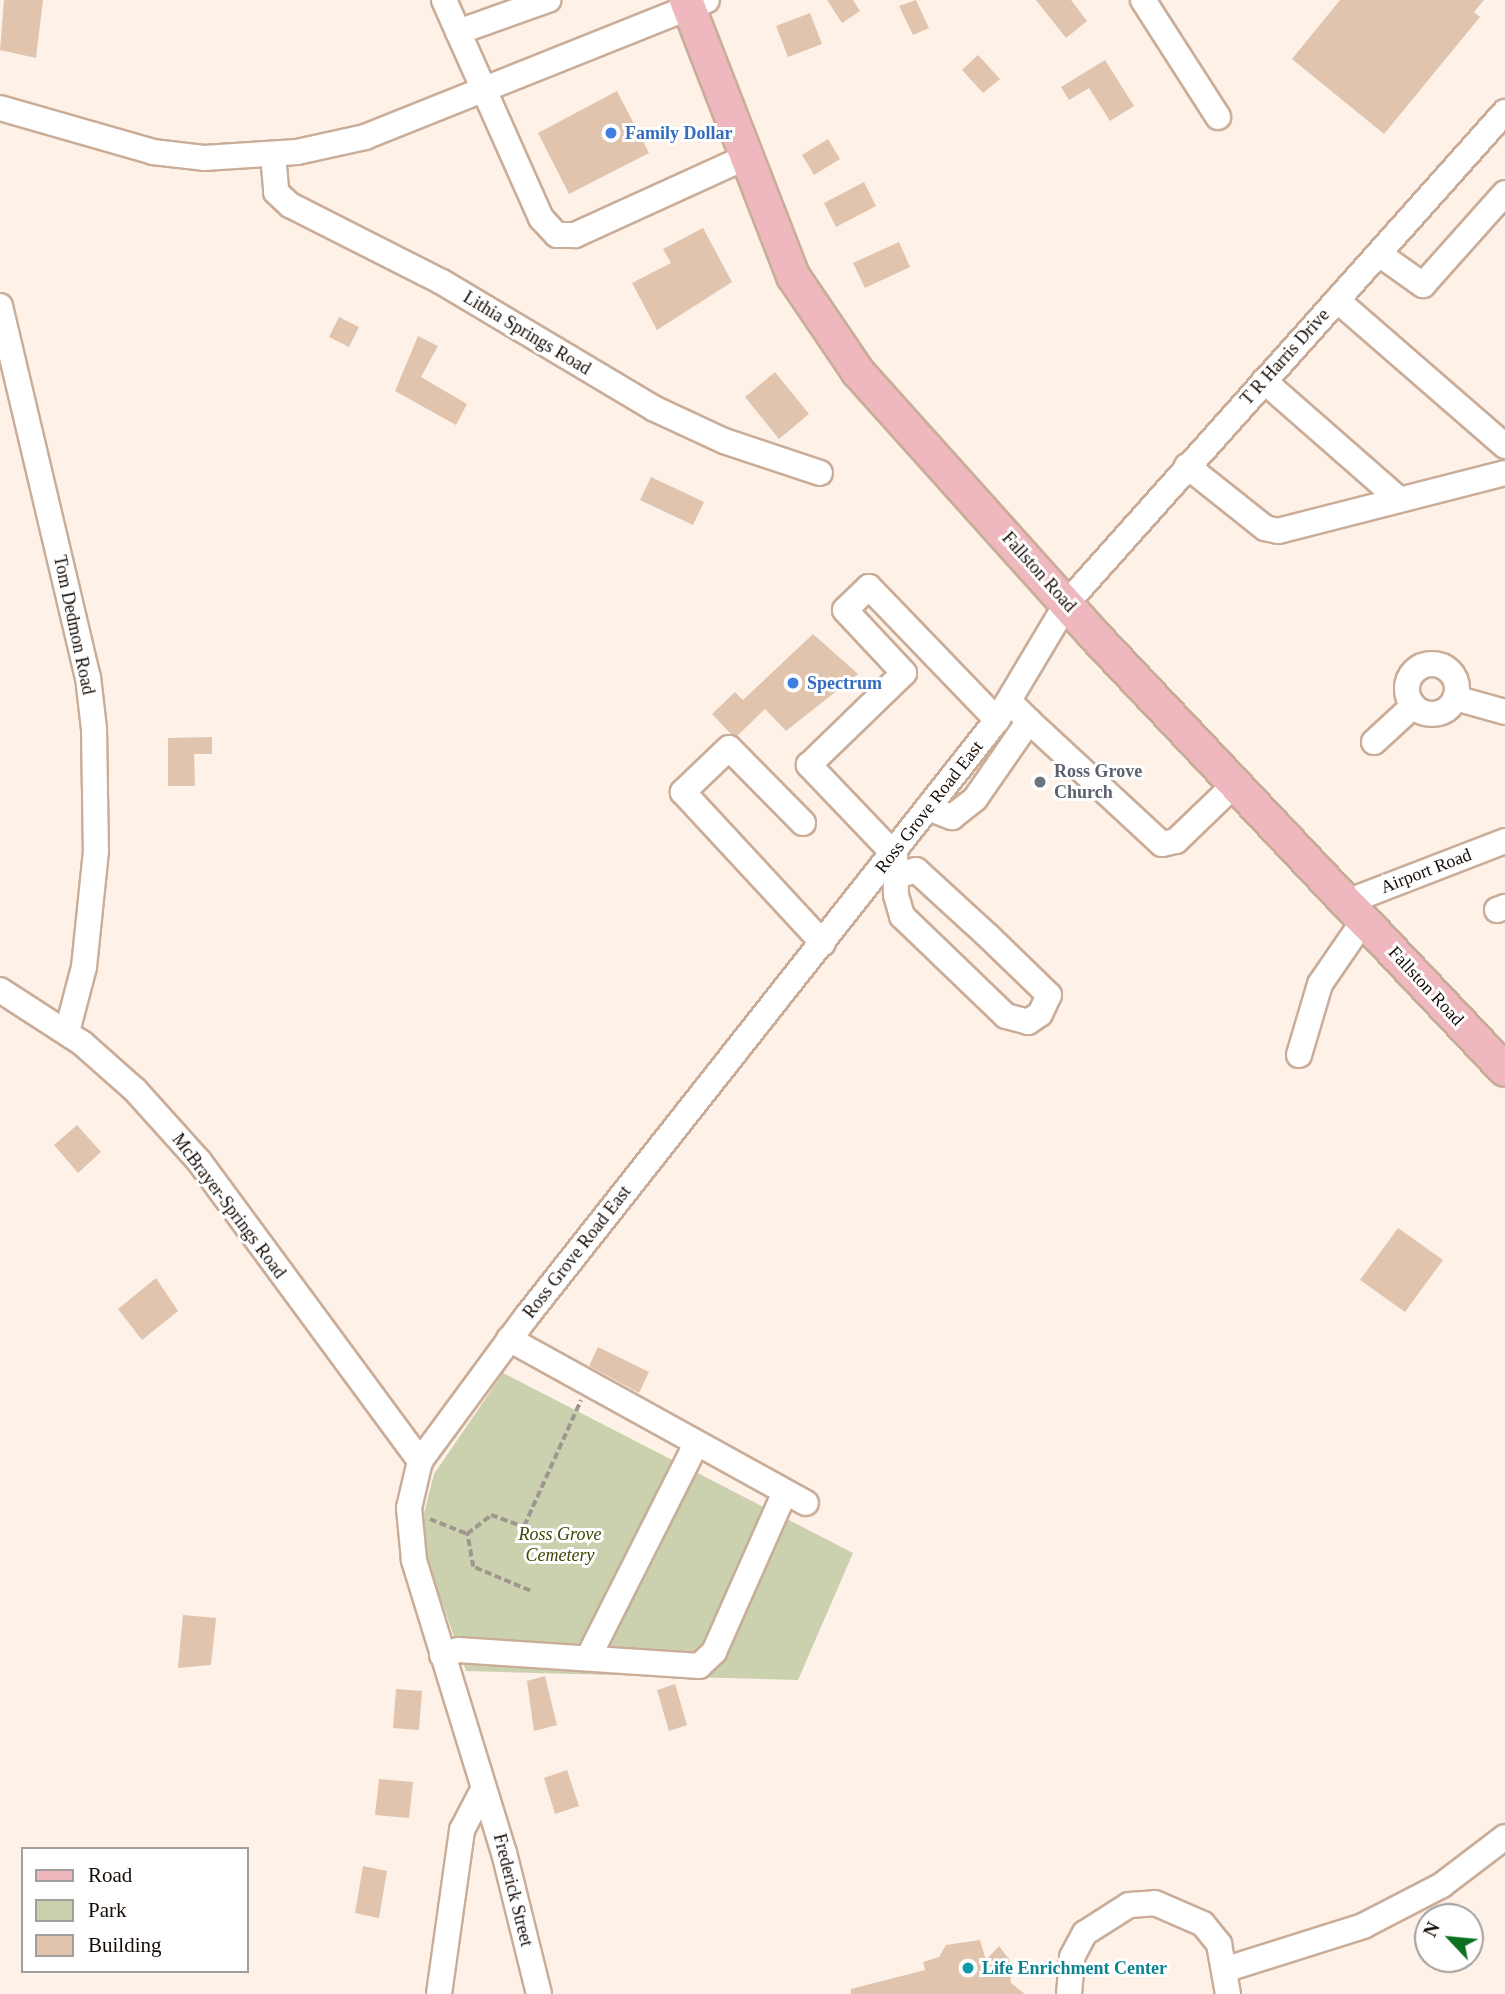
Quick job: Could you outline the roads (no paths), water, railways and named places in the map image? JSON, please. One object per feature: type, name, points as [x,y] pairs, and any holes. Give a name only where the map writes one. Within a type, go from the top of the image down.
[{"type":"main road","name":"Fallston Road","points":[[694,2],[746,157],[793,276],[858,372],[1235,784],[1505,1069]]},
{"type":"street","points":[[444,0],[481,91],[541,218],[557,235],[575,235],[746,157]]},
{"type":"street","points":[[458,33],[548,0]]},
{"type":"street","points":[[1143,0],[1199,92],[1218,117]]},
{"type":"street","points":[[0,108],[153,152],[204,158],[273,154],[365,137],[694,2]]},
{"type":"street","name":"T R Harris Drive","points":[[1067,603],[1505,112]]},
{"type":"street","name":"Lithia Springs Road","points":[[273,154],[276,192],[290,205],[442,282],[653,408],[724,441],[820,473]]},
{"type":"street","points":[[1379,254],[1423,285],[1505,193]]},
{"type":"street","points":[[1337,300],[1505,446]]},
{"type":"street","name":"Tom Dedmon Road","points":[[0,306],[88,677],[94,729],[96,851],[84,967],[67,1032]]},
{"type":"street","points":[[1264,381],[1399,499]]},
{"type":"street","points":[[1187,466],[1265,528],[1278,531],[1505,472]]},
{"type":"street","points":[[904,673],[845,610],[869,587],[929,650],[1003,710],[1029,721],[1162,844],[1176,841],[1235,784]]},
{"type":"street","name":"Ross Grove Road East","points":[[484,1787],[414,1560],[409,1508],[420,1461],[509,1339],[823,943],[900,862],[928,808],[1003,710],[1067,603]]},
{"type":"street","points":[[900,862],[902,916],[951,965],[1015,1021],[1040,1014],[1049,995],[900,862],[809,765],[929,650]]},
{"type":"street","points":[[1413,706],[1408,681],[1431,664],[1451,673],[1455,698]]},
{"type":"street","points":[[1413,706],[1438,714],[1455,698]]},
{"type":"street","points":[[1455,698],[1504,713]]},
{"type":"street","points":[[1374,742],[1413,706]]},
{"type":"street","points":[[928,808],[952,817],[975,799],[1029,721]]},
{"type":"street","points":[[803,823],[729,748],[683,792],[823,943]]},
{"type":"street","name":"Airport Road","points":[[1355,911],[1505,841]]},
{"type":"street","points":[[1299,1055],[1320,984],[1355,911]]},
{"type":"street","name":"McBrayer-Springs Road","points":[[0,990],[67,1032],[135,1090],[199,1161],[420,1461]]},
{"type":"street","points":[[442,1655],[458,1650],[589,1656],[684,1665],[708,1661],[796,1497],[509,1339]]},
{"type":"street","points":[[589,1656],[696,1444]]},
{"type":"street","points":[[439,1994],[462,1830],[484,1787]]},
{"type":"street","name":"Frederick Street","points":[[484,1787],[539,1994]]},
{"type":"street","points":[[1227,1969],[1363,1926],[1442,1885],[1505,1837]]},
{"type":"street","points":[[1069,1994],[1072,1956],[1085,1933],[1129,1905],[1155,1903],[1203,1924],[1227,1969],[1227,1994]]},
{"type":"place","name":"Family Dollar","points":[[611,133]]},
{"type":"place","name":"Spectrum","points":[[793,683]]},
{"type":"place","name":"Ross Grove Church","points":[[1040,782]]},
{"type":"place","name":"Life Enrichment Center","points":[[968,1968]]},
{"type":"park label","name":"Ross Grove Cemetery","points":[[560,1545]]}]
